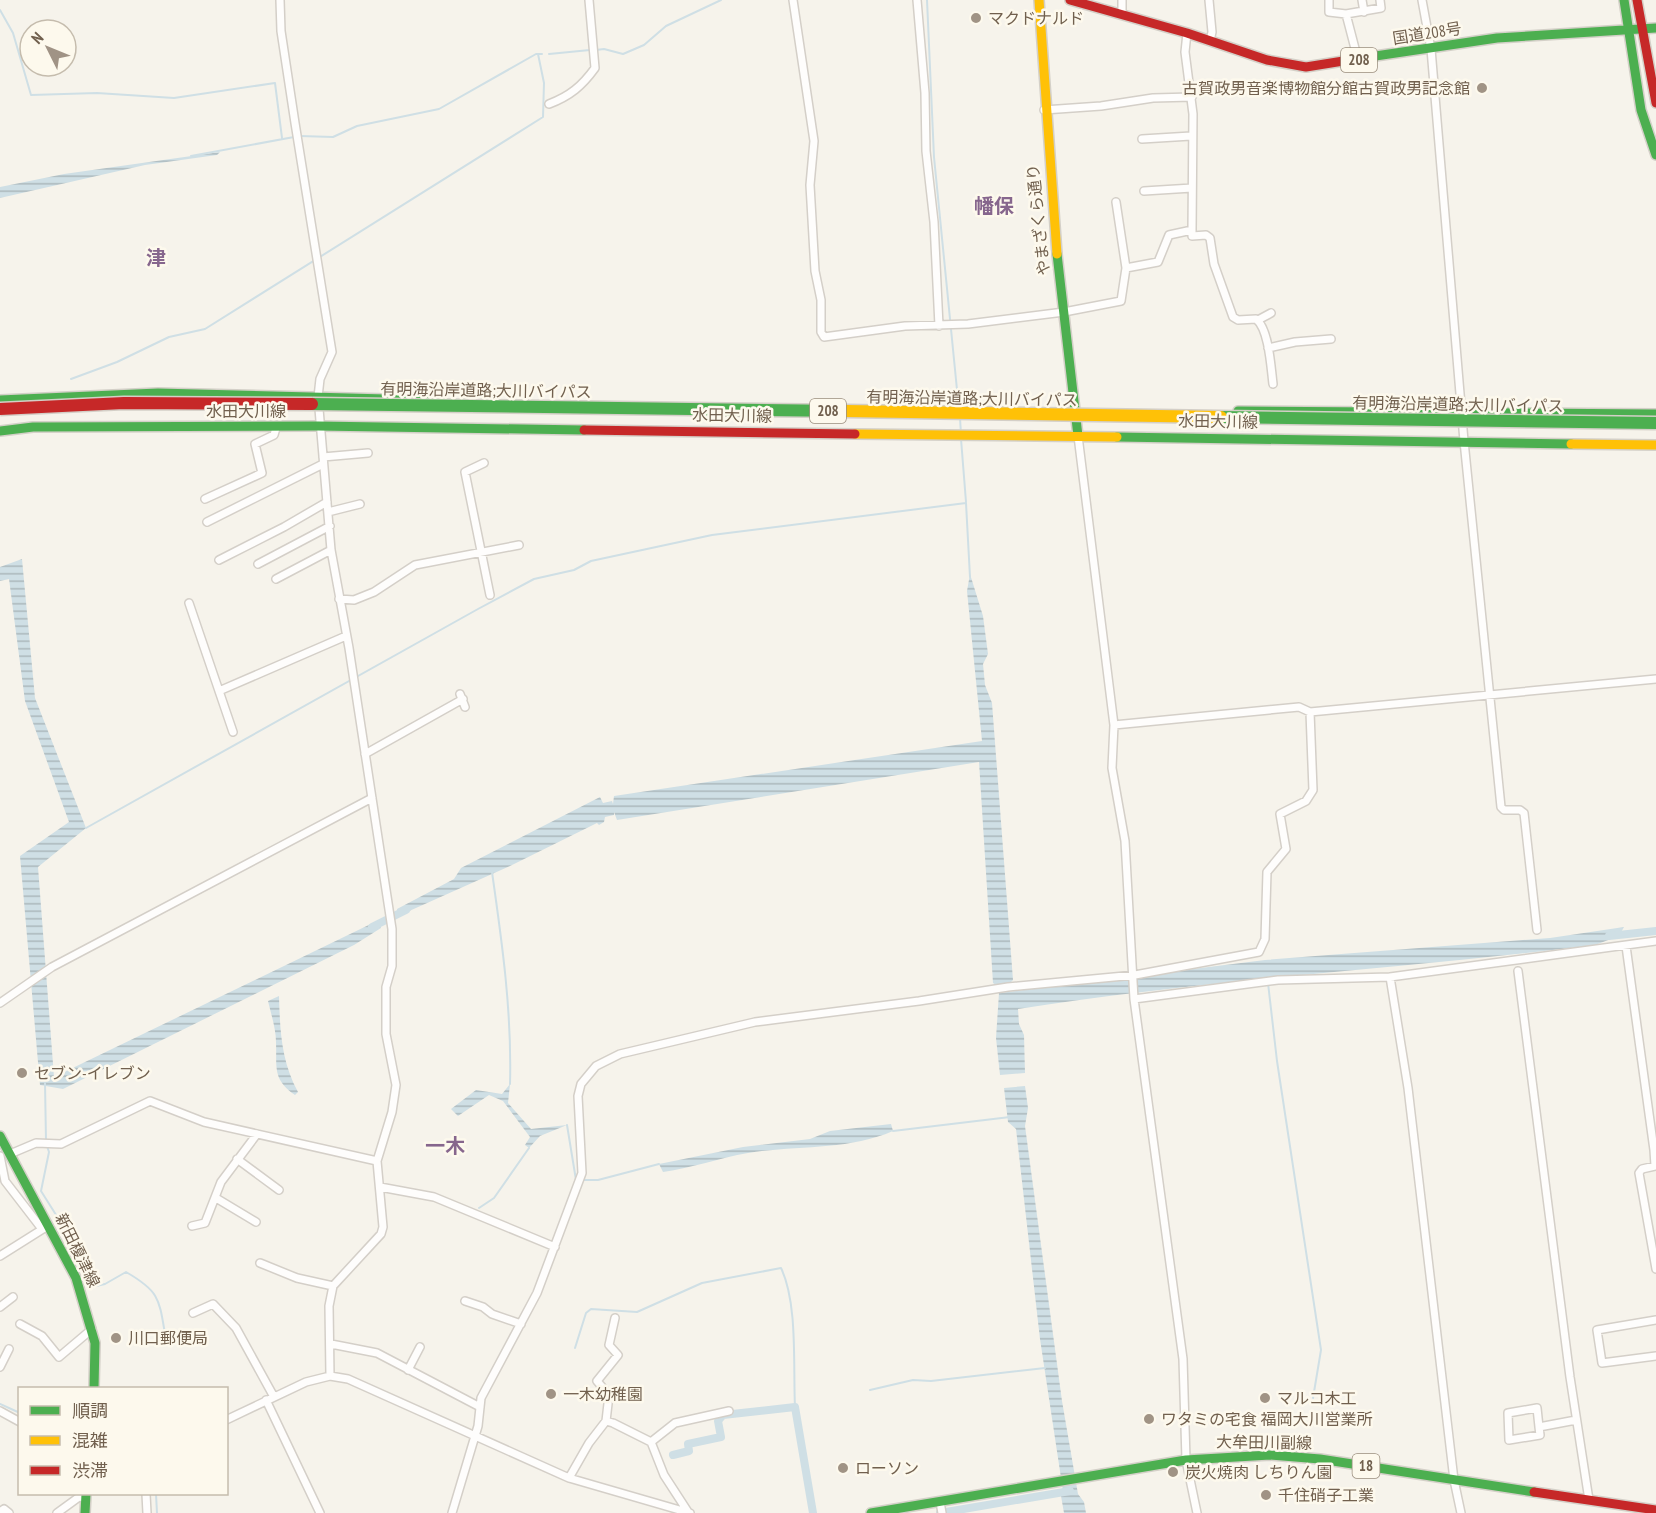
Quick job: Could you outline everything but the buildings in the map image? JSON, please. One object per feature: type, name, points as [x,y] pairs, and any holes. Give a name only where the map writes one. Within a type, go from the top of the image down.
[{"type":"main road","name":"やまざくら通り","points":[[1040,0],[1044,110],[1078,436]]},
{"type":"main road","name":"国道208号","points":[[1070,0],[1187,33],[1290,66],[1306,67],[1497,38],[1656,28]]},
{"type":"main road","points":[[1624,0],[1641,110],[1656,155]]},
{"type":"main road","points":[[1637,0],[1656,103]]},
{"type":"main road","name":"水田大川線","points":[[0,400],[86,395],[318,397],[568,404],[1656,414]]},
{"type":"main road","name":"有明海沿岸道路;大川バイパス","points":[[0,411],[184,407],[1656,425]]},
{"type":"main road","name":"水田大川線","points":[[0,431],[33,427],[276,428],[318,426],[1656,445]]},
{"type":"main road","name":"新田榎津線","points":[[3,1147],[76,1278],[92,1329],[96,1352],[94,1387]]},
{"type":"main road","name":"大牟田川副線","points":[[871,1513],[941,1507],[1076,1478],[1186,1460],[1280,1456],[1320,1459],[1656,1510]]},
{"type":"main road","points":[[85,1513],[86,1496]]},
{"type":"street","points":[[280,0],[281,31],[333,352],[321,379],[318,397],[318,426],[331,550],[354,678],[392,929],[392,966],[386,987],[386,1034],[396,1085],[392,1112],[377,1161],[384,1222],[381,1234],[333,1286],[329,1306],[330,1376]]},
{"type":"street","points":[[549,104],[565,98],[582,85],[595,68],[589,0]]},
{"type":"street","points":[[793,0],[814,141],[810,185],[815,271],[821,300],[822,336],[905,326],[957,325],[1064,312],[1121,301],[1126,268],[1116,202]]},
{"type":"street","points":[[917,0],[925,93],[926,151],[934,222],[939,326]]},
{"type":"street","points":[[1122,0],[1122,15]]},
{"type":"street","points":[[1209,0],[1212,32],[1210,41]]},
{"type":"street","points":[[1329,0],[1329,12],[1346,14],[1381,8],[1380,0]]},
{"type":"street","points":[[1362,0],[1364,12]]},
{"type":"street","points":[[1422,0],[1431,49],[1464,441],[1501,807],[1504,810],[1520,810],[1524,813],[1537,930]]},
{"type":"street","points":[[1346,14],[1358,60]]},
{"type":"street","points":[[1187,33],[1185,52],[1192,97],[1192,236],[1209,236],[1214,264],[1233,317],[1238,320],[1258,320],[1271,313]]},
{"type":"street","points":[[1044,110],[1101,106],[1153,98],[1192,97]]},
{"type":"street","points":[[1142,139],[1191,136]]},
{"type":"street","points":[[1144,191],[1192,188]]},
{"type":"street","points":[[1126,268],[1158,262],[1170,235],[1192,230]]},
{"type":"street","points":[[1258,320],[1268,348],[1273,384]]},
{"type":"street","points":[[1268,348],[1295,342],[1331,339]]},
{"type":"street","points":[[206,500],[262,473],[255,444],[274,435],[276,428]]},
{"type":"street","points":[[1078,436],[1114,725],[1112,768],[1125,841],[1134,997],[1183,1359],[1186,1460],[1197,1513]]},
{"type":"street","points":[[207,522],[323,461],[368,453]]},
{"type":"street","points":[[484,463],[465,472],[490,595]]},
{"type":"street","points":[[219,560],[327,502]]},
{"type":"street","points":[[328,512],[360,504]]},
{"type":"street","points":[[258,564],[330,526]]},
{"type":"street","points":[[339,599],[354,600],[374,592],[415,565],[519,545]]},
{"type":"street","points":[[276,579],[331,550]]},
{"type":"street","points":[[189,603],[233,732]]},
{"type":"street","points":[[219,691],[346,636]]},
{"type":"street","points":[[1114,725],[1299,707],[1310,712],[1656,679]]},
{"type":"street","points":[[365,754],[463,700]]},
{"type":"street","points":[[452,1513],[482,1398],[521,1324],[555,1247],[579,1179],[578,1096],[581,1084],[587,1075],[605,1061],[669,1042],[756,1022],[1008,987],[1134,976],[1256,954],[1262,948],[1267,872],[1286,849],[1280,814],[1306,801],[1313,790],[1310,712]]},
{"type":"street","points":[[0,1003],[47,970],[372,798]]},
{"type":"street","points":[[1134,997],[1278,980],[1390,977],[1656,942]]},
{"type":"street","points":[[1626,946],[1654,1150],[1655,1166],[1641,1170],[1639,1173],[1656,1269]]},
{"type":"street","points":[[1518,971],[1576,1420],[1589,1500]]},
{"type":"street","points":[[1390,977],[1408,1088],[1454,1480],[1461,1513]]},
{"type":"street","points":[[3,1147],[40,1142],[52,1145],[61,1144],[150,1101],[160,1103],[175,1113],[377,1161]]},
{"type":"street","points":[[192,1226],[205,1223],[221,1182],[257,1134]]},
{"type":"street","points":[[237,1159],[279,1190]]},
{"type":"street","points":[[380,1187],[434,1197],[555,1247]]},
{"type":"street","points":[[216,1198],[256,1222]]},
{"type":"street","points":[[0,1256],[46,1227]]},
{"type":"street","points":[[260,1263],[297,1278],[333,1286]]},
{"type":"street","points":[[0,1307],[13,1297]]},
{"type":"street","points":[[465,1301],[521,1324]]},
{"type":"street","points":[[193,1313],[213,1304],[232,1322],[274,1397]]},
{"type":"street","points":[[569,1478],[594,1436],[606,1421],[609,1395],[597,1381],[618,1355],[609,1345],[615,1318]]},
{"type":"street","points":[[1656,1320],[1597,1330],[1602,1363],[1656,1356]]},
{"type":"street","points":[[20,1324],[42,1336],[59,1356],[92,1329]]},
{"type":"street","points":[[331,1344],[377,1353],[480,1407]]},
{"type":"street","points":[[408,1370],[420,1347]]},
{"type":"street","points":[[0,1367],[9,1349]]},
{"type":"street","points":[[228,1419],[306,1382],[330,1376],[348,1379],[473,1437],[569,1478],[689,1513]]},
{"type":"street","points":[[266,1400],[320,1513]]},
{"type":"street","points":[[1537,1408],[1539,1427],[1540,1435],[1509,1440],[1508,1413],[1537,1408]]},
{"type":"street","points":[[0,1411],[18,1421]]},
{"type":"street","points":[[651,1442],[675,1423],[729,1411]]},
{"type":"street","points":[[1539,1427],[1576,1420]]},
{"type":"street","points":[[606,1421],[651,1442],[664,1475],[689,1513]]},
{"type":"street","points":[[146,1495],[147,1513]]},
{"type":"street","points":[[57,1513],[79,1497],[86,1496]]},
{"type":"street","points":[[0,1512],[4,1509],[9,1513]]},
{"type":"shaded area","points":[[220,152],[217,155],[145,165],[0,198],[0,187],[64,174]]},
{"type":"shaded area","points":[[22,559],[35,698],[86,828],[38,867],[54,1077],[379,920],[381,928],[354,945],[63,1089],[40,1085],[20,856],[69,822],[25,701],[9,579],[0,581],[0,567]]},
{"type":"shaded area","points":[[970,574],[983,616],[988,654],[983,664],[985,685],[992,703],[1013,980],[1010,983],[996,985],[993,983],[979,762],[617,820],[614,812],[614,815],[605,817],[604,822],[599,825],[597,823],[510,866],[398,916],[397,909],[454,879],[461,868],[600,797],[603,803],[612,801],[613,804],[614,796],[982,741],[967,591]]},
{"type":"shaded area","points":[[1624,927],[1619,936],[1595,945],[1234,982],[1018,1009],[1019,1024],[1024,1035],[1025,1073],[1000,1075],[996,1038],[999,993],[1265,960],[1550,938]]},
{"type":"shaded area","points":[[279,996],[282,1045],[288,1069],[298,1092],[295,1095],[282,1083],[276,1066],[275,1032],[268,1001]]},
{"type":"shaded area","points":[[510,1084],[508,1103],[531,1129],[567,1125],[540,1136],[529,1148],[525,1145],[530,1137],[503,1101],[489,1095],[458,1116],[451,1109],[476,1090],[502,1094]]},
{"type":"shaded area","points":[[1025,1086],[1028,1108],[1025,1126],[1062,1401],[1078,1494],[1084,1502],[1086,1513],[1064,1513],[1061,1496],[1063,1491],[1040,1339],[1016,1129],[1008,1122],[1004,1088]]},
{"type":"shaded area","points":[[891,1124],[893,1131],[858,1142],[748,1153],[663,1172],[659,1164],[743,1147],[810,1139],[830,1131]]},
{"type":"waterway","points":[[596,50],[604,49],[623,54],[644,45],[666,26],[721,0]]},
{"type":"waterway","points":[[927,0],[934,157],[959,410]]},
{"type":"waterway","points":[[0,10],[13,33],[31,95],[97,93],[174,98],[275,83],[282,138]]},
{"type":"waterway","points":[[549,54],[590,50]]},
{"type":"waterway","points":[[300,136],[333,137],[357,126],[439,109],[536,54],[542,54]]},
{"type":"waterway","points":[[71,379],[117,362],[169,337],[205,329],[543,117],[544,83],[538,54]]},
{"type":"waterway","points":[[191,156],[294,137]]},
{"type":"waterway","points":[[960,418],[961,434]]},
{"type":"waterway","points":[[961,439],[966,502]]},
{"type":"waterway","points":[[86,828],[534,579],[574,570],[591,561],[712,535],[966,503],[970,577]]},
{"type":"waterway","points":[[492,872],[508,1004],[510,1084]]},
{"type":"waterway","points":[[372,927],[406,910]]},
{"type":"waterway","points":[[1609,936],[1656,931]]},
{"type":"waterway","points":[[1268,983],[1277,1061],[1321,1350],[1313,1398]]},
{"type":"waterway","points":[[45,1083],[46,1141]]},
{"type":"waterway","points":[[893,1131],[1010,1117]]},
{"type":"waterway","points":[[567,1125],[576,1180],[598,1180],[659,1164]]},
{"type":"waterway","points":[[47,1146],[49,1152],[41,1191],[87,1264],[92,1287],[105,1284],[126,1272],[137,1279],[156,1297],[165,1334]]},
{"type":"waterway","points":[[479,1208],[494,1198],[529,1148]]},
{"type":"waterway","points":[[575,1348],[586,1313],[591,1309],[637,1312],[702,1283],[781,1268],[790,1299],[794,1336],[795,1407]]},
{"type":"waterway","points":[[870,1390],[913,1380],[931,1381],[1045,1368]]},
{"type":"waterway","points":[[0,1404],[18,1412]]},
{"type":"waterway","points":[[673,1455],[689,1451],[688,1444],[721,1437],[718,1421],[723,1415],[795,1407],[813,1513]]},
{"type":"waterway","points":[[940,1513],[1070,1491]]},
{"type":"waterway","points":[[156,1495],[157,1513]]},
{"type":"traffic: fast","points":[[1624,0],[1641,110],[1656,155]]},
{"type":"traffic: fast","points":[[1362,58],[1497,38],[1656,28]]},
{"type":"traffic: fast","points":[[1057,254],[1078,436]]},
{"type":"traffic: fast","points":[[0,400],[158,393],[424,400]]},
{"type":"traffic: fast","points":[[312,404],[846,411]]},
{"type":"traffic: fast","points":[[1238,411],[1656,414]]},
{"type":"traffic: fast","points":[[1221,417],[1656,423]]},
{"type":"traffic: fast","points":[[0,431],[33,427],[318,426],[584,430]]},
{"type":"traffic: fast","points":[[1117,437],[1571,444]]},
{"type":"traffic: fast","points":[[0,1136],[76,1278],[95,1343],[94,1387]]},
{"type":"traffic: fast","points":[[871,1513],[1186,1460],[1270,1455],[1320,1459],[1534,1492]]},
{"type":"traffic: fast","points":[[85,1513],[86,1495]]},
{"type":"traffic: slow","points":[[1039,0],[1057,254]]},
{"type":"traffic: slow","points":[[846,411],[1221,417]]},
{"type":"traffic: slow","points":[[855,434],[1117,437]]},
{"type":"traffic: slow","points":[[1571,444],[1656,445]]},
{"type":"traffic: jam","points":[[1070,0],[1187,33],[1267,60],[1306,67],[1362,58]]},
{"type":"traffic: jam","points":[[1637,0],[1656,103]]},
{"type":"traffic: jam","points":[[0,409],[124,403],[312,404]]},
{"type":"traffic: jam","points":[[584,430],[855,434]]},
{"type":"traffic: jam","points":[[1534,1492],[1656,1510]]},
{"type":"place","name":"マクドナルド","points":[[976,18]]},
{"type":"place","name":"古賀政男音楽博物館分館古賀政男記念館","points":[[1482,88]]},
{"type":"place","name":"セブン-イレブン","points":[[22,1073]]},
{"type":"place","name":"川口郵便局","points":[[116,1338]]},
{"type":"place","name":"一木幼稚園","points":[[551,1394]]},
{"type":"place","name":"マルコ木工","points":[[1265,1398]]},
{"type":"place","name":"ワタミの宅食 福岡大川営業所","points":[[1149,1419]]},
{"type":"place","name":"ローソン","points":[[843,1468]]},
{"type":"place","name":"炭火焼肉 しちりん園","points":[[1173,1472]]},
{"type":"place","name":"千住硝子工業","points":[[1266,1495]]},
{"type":"district","name":"幡保","points":[[994,206]]},
{"type":"district","name":"津","points":[[156,258]]},
{"type":"district","name":"一木","points":[[445,1146]]}]
